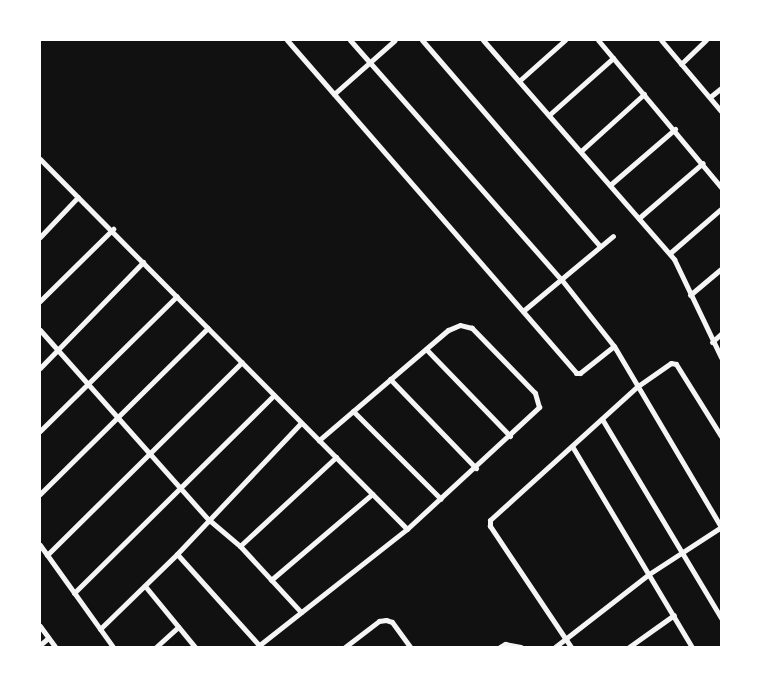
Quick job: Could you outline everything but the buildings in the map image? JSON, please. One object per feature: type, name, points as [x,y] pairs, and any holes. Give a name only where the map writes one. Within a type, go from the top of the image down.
[{"type":"street","points":[[287,40],[576,372],[580,373],[614,346]]},
{"type":"street","points":[[350,40],[561,279],[614,346],[721,527],[649,574],[556,647]]},
{"type":"street","points":[[334,94],[395,40]]},
{"type":"street","points":[[422,40],[600,246]]},
{"type":"street","points":[[519,81],[565,40]]},
{"type":"street","points":[[598,40],[675,129],[721,187]]},
{"type":"street","points":[[661,40],[721,111]]},
{"type":"street","points":[[681,64],[706,40]]},
{"type":"street","points":[[487,41],[519,81],[670,253],[721,357]]},
{"type":"street","points":[[549,115],[613,58]]},
{"type":"street","points":[[710,97],[721,88]]},
{"type":"street","points":[[581,151],[644,94]]},
{"type":"street","points":[[610,186],[675,129]]},
{"type":"street","points":[[40,159],[78,198],[113,229],[142,262],[408,529]]},
{"type":"street","points":[[639,218],[703,163]]},
{"type":"street","points":[[40,169],[45,164]]},
{"type":"street","points":[[40,236],[78,198]]},
{"type":"street","points":[[670,253],[721,209]]},
{"type":"street","points":[[40,301],[113,229]]},
{"type":"street","points":[[523,311],[612,236]]},
{"type":"street","points":[[40,368],[142,262]]},
{"type":"street","points":[[690,295],[721,269]]},
{"type":"street","points":[[40,431],[176,296]]},
{"type":"street","points":[[177,554],[258,646],[408,529],[476,468],[539,407],[535,393],[472,328],[460,325],[448,330],[319,440]]},
{"type":"street","points":[[40,494],[208,328]]},
{"type":"street","points":[[40,330],[116,419],[182,488],[208,519],[240,546],[301,612]]},
{"type":"street","points":[[712,342],[721,334]]},
{"type":"street","points":[[426,349],[510,436]]},
{"type":"street","points":[[47,556],[242,362]]},
{"type":"street","points":[[571,647],[490,526],[490,520],[638,386],[667,364],[676,364],[721,436]]},
{"type":"street","points":[[390,379],[476,468]]},
{"type":"street","points":[[74,593],[274,395]]},
{"type":"street","points":[[353,411],[440,499]]},
{"type":"street","points":[[602,419],[721,618]]},
{"type":"street","points":[[100,629],[177,554],[208,519],[301,423]]},
{"type":"street","points":[[572,446],[692,647]]},
{"type":"street","points":[[240,546],[336,457]]},
{"type":"street","points":[[271,580],[372,494]]},
{"type":"street","points":[[40,545],[113,647]]},
{"type":"street","points":[[145,586],[195,647]]},
{"type":"street","points":[[629,647],[674,616]]},
{"type":"street","points":[[345,647],[379,621],[386,620],[392,622],[410,647]]},
{"type":"street","points":[[40,626],[55,647]]},
{"type":"street","points":[[156,647],[178,627]]},
{"type":"street","points":[[40,645],[48,638]]},
{"type":"street","points":[[500,647],[505,644],[521,647]]}]
